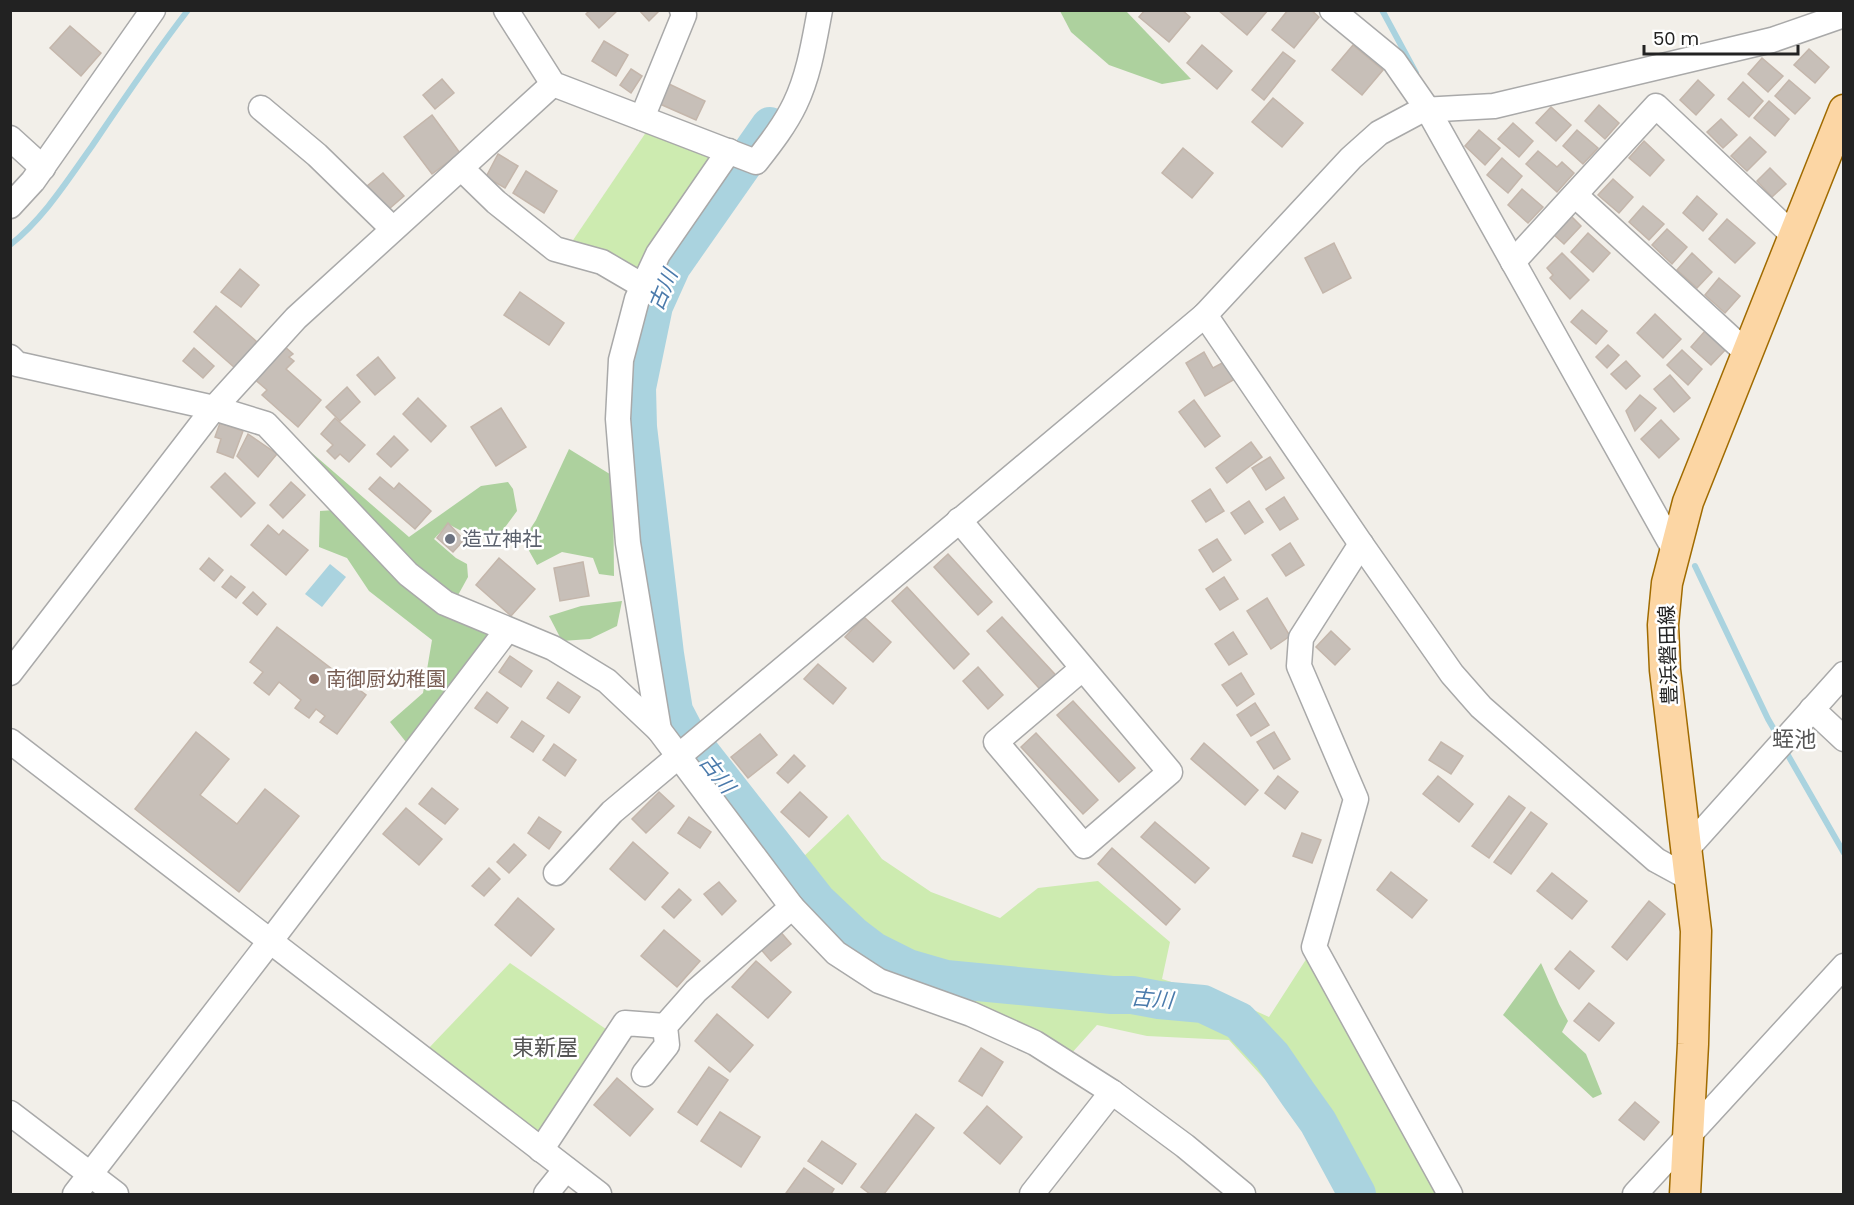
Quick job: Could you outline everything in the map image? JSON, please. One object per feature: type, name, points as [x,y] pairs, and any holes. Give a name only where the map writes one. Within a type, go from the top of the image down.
[{"type":"main road","name":"豊浜磐田線","points":[[1685,1194],[1693,1044],[1695,931],[1665,670],[1663,625],[1667,583],[1688,502],[1844,110]]},
{"type":"street","points":[[10,206],[33,182],[153,10]]},
{"type":"street","points":[[506,10],[553,84],[756,162],[775,138],[795,104],[810,61],[820,10]]},
{"type":"street","points":[[642,118],[684,15],[682,10]]},
{"type":"street","points":[[1332,10],[1394,61],[1428,110],[1675,551]]},
{"type":"street","points":[[556,873],[612,812],[678,755],[1205,315],[1351,158],[1379,133],[1422,110],[1494,106],[1772,40],[1844,15]]},
{"type":"street","points":[[10,673],[214,408],[296,318],[553,84]]},
{"type":"street","points":[[1514,262],[1656,106],[1794,236]]},
{"type":"street","points":[[261,108],[317,155],[393,230]]},
{"type":"street","points":[[10,138],[43,168]]},
{"type":"street","points":[[659,730],[628,543],[618,419],[621,360],[637,299],[658,254],[729,152]]},
{"type":"street","points":[[461,168],[496,202],[555,249],[602,262],[643,286]]},
{"type":"street","points":[[1575,195],[1747,353]]},
{"type":"street","points":[[1205,315],[1360,544],[1452,674],[1481,707],[1656,860],[1687,864],[1812,709],[1844,674]]},
{"type":"street","points":[[13,362],[214,408],[266,424],[408,574],[445,603],[554,648],[607,681],[659,730],[792,907],[836,953],[879,981],[971,1014],[1035,1043],[1112,1092],[1185,1146],[1243,1194]]},
{"type":"street","points":[[959,520],[1083,668],[1170,772],[1084,846],[996,742],[1083,668]]},
{"type":"street","points":[[1360,544],[1301,638],[1299,666],[1356,799],[1314,947],[1450,1194]]},
{"type":"street","points":[[75,1194],[507,630]]},
{"type":"street","points":[[1812,709],[1844,738]]},
{"type":"street","points":[[10,741],[599,1194]]},
{"type":"street","points":[[644,1074],[667,1045],[666,1026],[696,991],[792,907]]},
{"type":"street","points":[[1635,1194],[1844,966]]},
{"type":"street","points":[[541,1150],[625,1023],[666,1026]]},
{"type":"street","points":[[1032,1194],[1112,1092]]},
{"type":"street","points":[[10,1113],[116,1194]]},
{"type":"street","points":[[546,1194],[566,1169]]},
{"type":"green space","points":[[1060,11],[1126,11],[1191,79],[1162,84],[1109,65],[1071,32]]},
{"type":"green space","points":[[653,122],[723,161],[643,286],[565,252]]},
{"type":"green space","points":[[275,421],[409,537],[481,486],[508,482],[513,489],[517,511],[503,530],[479,540],[448,524],[434,539],[456,558],[467,564],[468,577],[457,597],[463,623],[484,633],[502,636],[414,752],[390,722],[423,693],[432,640],[369,591],[347,558],[319,547],[320,511],[335,510]]},
{"type":"green space","points":[[569,449],[613,476],[614,576],[599,574],[593,558],[562,552],[537,565],[523,540],[536,520]]},
{"type":"green space","points":[[622,601],[617,626],[590,639],[562,641],[549,616],[581,606]]},
{"type":"green space","points":[[706,732],[801,859],[848,814],[882,859],[931,892],[1000,918],[1038,888],[1098,881],[1170,942],[1162,979],[1238,1003],[1269,1017],[1314,947],[1449,1194],[1339,1194],[1291,1108],[1229,1040],[1147,1036],[1097,1025],[1070,1055],[830,947],[678,755]]},
{"type":"green space","points":[[510,963],[616,1036],[541,1150],[426,1051]]},
{"type":"green space","points":[[1541,963],[1568,1021],[1562,1032],[1586,1054],[1602,1094],[1593,1098],[1503,1015]]},
{"type":"water","points":[[330,564],[346,577],[322,607],[305,594]]},
{"type":"building","points":[[590,10],[618,10],[599,28],[586,14]]},
{"type":"building","points":[[639,10],[660,10],[649,21]]},
{"type":"building","points":[[1145,10],[1182,10],[1190,17],[1169,42],[1139,17]]},
{"type":"building","points":[[1218,10],[1268,10],[1247,35]]},
{"type":"building","points":[[1288,10],[1311,10],[1319,17],[1294,48],[1272,30]]},
{"type":"building","points":[[70,26],[101,53],[81,76],[50,48]]},
{"type":"building","points":[[604,41],[628,55],[616,76],[592,61]]},
{"type":"building","points":[[1202,45],[1232,71],[1217,89],[1187,63]]},
{"type":"building","points":[[1353,45],[1383,70],[1362,95],[1332,70]]},
{"type":"building","points":[[1809,49],[1829,67],[1815,83],[1794,65]]},
{"type":"building","points":[[1283,52],[1295,61],[1264,100],[1252,90]]},
{"type":"building","points":[[1762,58],[1783,76],[1768,92],[1748,74]]},
{"type":"building","points":[[631,69],[642,76],[631,93],[620,85]]},
{"type":"building","points":[[442,79],[454,93],[435,109],[423,95]]},
{"type":"building","points":[[1698,80],[1714,95],[1696,115],[1680,100]]},
{"type":"building","points":[[1789,80],[1810,98],[1795,114],[1775,96]]},
{"type":"building","points":[[1743,82],[1763,101],[1749,117],[1728,99]]},
{"type":"building","points":[[669,84],[705,101],[696,120],[660,104]]},
{"type":"building","points":[[1273,98],[1303,123],[1282,147],[1252,122]]},
{"type":"building","points":[[1769,101],[1789,119],[1775,136],[1754,118]]},
{"type":"building","points":[[1599,105],[1619,123],[1605,139],[1585,121]]},
{"type":"building","points":[[1551,107],[1571,125],[1556,141],[1536,123]]},
{"type":"building","points":[[432,115],[460,153],[432,174],[404,137]]},
{"type":"building","points":[[1721,119],[1737,135],[1723,148],[1707,132]]},
{"type":"building","points":[[1513,123],[1533,141],[1519,157],[1498,139]]},
{"type":"building","points":[[1479,130],[1500,148],[1485,165],[1465,146]]},
{"type":"building","points":[[1577,130],[1598,148],[1583,164],[1563,146]]},
{"type":"building","points":[[1750,137],[1766,152],[1747,171],[1731,156]]},
{"type":"building","points":[[1644,141],[1664,160],[1650,176],[1629,158]]},
{"type":"building","points":[[1183,148],[1213,173],[1192,198],[1162,173]]},
{"type":"building","points":[[1538,151],[1557,167],[1562,162],[1574,173],[1557,192],[1526,164]]},
{"type":"building","points":[[498,154],[518,166],[505,188],[486,177]]},
{"type":"building","points":[[1502,158],[1522,176],[1508,193],[1487,175]]},
{"type":"building","points":[[1770,168],[1786,184],[1772,197],[1757,181]]},
{"type":"building","points":[[526,171],[557,191],[544,213],[513,193]]},
{"type":"building","points":[[383,173],[404,196],[389,209],[367,186]]},
{"type":"building","points":[[1613,179],[1633,197],[1619,213],[1598,195]]},
{"type":"building","points":[[1522,189],[1543,207],[1528,223],[1508,205]]},
{"type":"building","points":[[1697,196],[1717,214],[1703,231],[1683,213]]},
{"type":"building","points":[[1643,206],[1664,224],[1649,240],[1629,222]]},
{"type":"building","points":[[1570,215],[1581,226],[1564,244],[1552,233]]},
{"type":"building","points":[[1727,219],[1755,243],[1735,263],[1709,239]]},
{"type":"building","points":[[1667,229],[1687,247],[1672,264],[1652,245]]},
{"type":"building","points":[[1588,233],[1610,253],[1593,272],[1571,252]]},
{"type":"building","points":[[1334,243],[1351,278],[1323,293],[1305,258]]},
{"type":"building","points":[[1562,253],[1589,280],[1570,299],[1550,278],[1553,275],[1547,268]]},
{"type":"building","points":[[1692,253],[1712,272],[1697,288],[1677,270]]},
{"type":"building","points":[[240,269],[259,285],[241,307],[221,292]]},
{"type":"building","points":[[1719,278],[1740,296],[1725,313],[1705,295]]},
{"type":"building","points":[[520,292],[564,323],[549,345],[504,315]]},
{"type":"building","points":[[216,306],[257,342],[235,368],[194,332]]},
{"type":"building","points":[[1582,310],[1607,331],[1596,344],[1571,322]]},
{"type":"building","points":[[1655,314],[1681,339],[1663,358],[1637,333]]},
{"type":"building","points":[[1705,331],[1726,349],[1711,365],[1691,347]]},
{"type":"building","points":[[283,345],[293,354],[289,357],[294,361],[286,369],[321,400],[298,427],[262,395],[267,390],[253,378]]},
{"type":"building","points":[[1608,345],[1619,355],[1607,368],[1596,357]]},
{"type":"building","points":[[194,348],[214,366],[203,378],[183,361]]},
{"type":"building","points":[[1682,350],[1702,369],[1688,385],[1667,365]]},
{"type":"building","points":[[1204,352],[1213,368],[1224,362],[1235,379],[1205,396],[1186,363]]},
{"type":"building","points":[[378,357],[395,378],[375,395],[357,375]]},
{"type":"building","points":[[1626,361],[1640,376],[1626,389],[1611,374]]},
{"type":"building","points":[[1670,375],[1690,398],[1674,412],[1654,389]]},
{"type":"building","points":[[347,387],[360,402],[340,421],[326,407]]},
{"type":"building","points":[[1640,395],[1656,408],[1635,431],[1626,411]]},
{"type":"building","points":[[418,398],[446,426],[431,442],[403,414]]},
{"type":"building","points":[[1194,400],[1220,436],[1205,447],[1179,412]]},
{"type":"building","points":[[501,408],[526,447],[496,466],[471,427]]},
{"type":"building","points":[[335,418],[365,445],[349,462],[340,454],[335,459],[327,451],[333,445],[321,434]]},
{"type":"building","points":[[1661,420],[1679,439],[1659,458],[1641,439]]},
{"type":"building","points":[[220,423],[243,431],[233,458],[217,452],[221,439],[215,437]]},
{"type":"building","points":[[248,434],[277,454],[258,477],[237,456]]},
{"type":"building","points":[[394,436],[408,450],[391,467],[377,454]]},
{"type":"building","points":[[1251,442],[1262,457],[1227,483],[1216,468]]},
{"type":"building","points":[[1270,457],[1284,478],[1266,490],[1252,468]]},
{"type":"building","points":[[225,473],[255,503],[241,517],[211,487]]},
{"type":"building","points":[[380,477],[394,489],[399,483],[431,511],[415,529],[369,489]]},
{"type":"building","points":[[291,482],[305,495],[283,518],[270,505]]},
{"type":"building","points":[[1210,489],[1224,511],[1206,522],[1192,501]]},
{"type":"building","points":[[1284,497],[1298,519],[1280,530],[1266,509]]},
{"type":"building","points":[[1249,501],[1263,522],[1245,534],[1231,513]]},
{"type":"building","points":[[448,523],[464,540],[453,552],[437,538]]},
{"type":"building","points":[[268,525],[279,535],[283,530],[308,550],[286,575],[251,545]]},
{"type":"building","points":[[1217,539],[1231,560],[1213,572],[1199,550]]},
{"type":"building","points":[[1290,543],[1304,565],[1286,576],[1272,555]]},
{"type":"building","points":[[948,554],[992,602],[978,615],[934,567]]},
{"type":"building","points":[[209,558],[223,570],[214,581],[200,569]]},
{"type":"building","points":[[499,558],[535,589],[511,616],[476,585]]},
{"type":"building","points":[[583,562],[589,596],[560,601],[554,568]]},
{"type":"building","points":[[231,576],[245,587],[236,598],[222,587]]},
{"type":"building","points":[[1224,577],[1238,599],[1220,610],[1206,589]]},
{"type":"building","points":[[907,587],[969,654],[954,669],[892,601]]},
{"type":"building","points":[[253,592],[266,604],[257,615],[243,603]]},
{"type":"building","points":[[1267,598],[1290,636],[1271,649],[1247,611]]},
{"type":"building","points":[[864,617],[891,642],[873,662],[845,637]]},
{"type":"building","points":[[1002,617],[1064,684],[1048,698],[987,631]]},
{"type":"building","points":[[277,627],[366,695],[337,734],[320,722],[325,716],[316,709],[309,718],[295,708],[301,700],[279,682],[269,695],[254,683],[263,672],[250,662]]},
{"type":"building","points":[[1331,631],[1350,649],[1335,665],[1316,647]]},
{"type":"building","points":[[1233,632],[1247,654],[1229,665],[1215,644]]},
{"type":"building","points":[[510,656],[532,671],[521,687],[499,672]]},
{"type":"building","points":[[818,664],[846,688],[833,704],[804,679]]},
{"type":"building","points":[[978,667],[1003,695],[988,709],[963,681]]},
{"type":"building","points":[[1241,673],[1254,694],[1237,706],[1222,685]]},
{"type":"building","points":[[558,682],[580,697],[569,713],[547,698]]},
{"type":"building","points":[[487,692],[508,708],[497,723],[475,708]]},
{"type":"building","points":[[1073,701],[1135,768],[1119,782],[1057,715]]},
{"type":"building","points":[[1255,703],[1269,725],[1251,736],[1237,715]]},
{"type":"building","points":[[522,721],[544,736],[533,752],[511,737]]},
{"type":"building","points":[[196,732],[229,759],[200,795],[237,824],[265,789],[299,816],[239,892],[135,809]]},
{"type":"building","points":[[1274,732],[1290,759],[1274,769],[1257,742]]},
{"type":"building","points":[[1036,733],[1098,800],[1083,814],[1021,747]]},
{"type":"building","points":[[760,734],[777,755],[748,778],[731,757]]},
{"type":"building","points":[[1441,742],[1463,756],[1451,774],[1429,760]]},
{"type":"building","points":[[1204,743],[1258,790],[1245,805],[1191,759]]},
{"type":"building","points":[[554,744],[576,760],[565,776],[543,760]]},
{"type":"building","points":[[794,755],[805,766],[788,783],[777,773]]},
{"type":"building","points":[[1278,776],[1298,792],[1285,809],[1265,793]]},
{"type":"building","points":[[1438,776],[1473,804],[1459,822],[1423,794]]},
{"type":"building","points":[[432,788],[458,809],[445,824],[419,804]]},
{"type":"building","points":[[659,792],[674,806],[646,833],[632,819]]},
{"type":"building","points":[[800,792],[827,817],[809,837],[781,812]]},
{"type":"building","points":[[1509,796],[1525,808],[1489,858],[1472,846]]},
{"type":"building","points":[[406,808],[442,839],[419,865],[383,834]]},
{"type":"building","points":[[1531,812],[1547,824],[1511,874],[1494,862]]},
{"type":"building","points":[[539,817],[561,832],[549,849],[528,833]]},
{"type":"building","points":[[689,817],[711,832],[700,848],[678,833]]},
{"type":"building","points":[[1155,822],[1209,868],[1195,883],[1141,837]]},
{"type":"building","points":[[1302,833],[1321,840],[1312,863],[1293,856]]},
{"type":"building","points":[[633,842],[668,873],[645,900],[610,869]]},
{"type":"building","points":[[514,844],[526,855],[509,873],[497,862]]},
{"type":"building","points":[[1112,848],[1180,909],[1166,925],[1098,864]]},
{"type":"building","points":[[489,868],[500,879],[484,896],[472,886]]},
{"type":"building","points":[[1391,872],[1427,900],[1412,918],[1377,890]]},
{"type":"building","points":[[1552,873],[1587,901],[1572,919],[1537,891]]},
{"type":"building","points":[[719,882],[736,901],[722,915],[704,894]]},
{"type":"building","points":[[679,889],[691,900],[674,918],[662,907]]},
{"type":"building","points":[[518,898],[554,929],[531,956],[495,925]]},
{"type":"building","points":[[1649,901],[1665,914],[1627,960],[1612,947]]},
{"type":"building","points":[[778,929],[791,944],[771,961],[758,946]]},
{"type":"building","points":[[664,930],[700,961],[677,987],[641,956]]},
{"type":"building","points":[[1570,951],[1594,971],[1579,989],[1555,969]]},
{"type":"building","points":[[756,961],[791,992],[768,1018],[732,987]]},
{"type":"building","points":[[1589,1003],[1614,1023],[1599,1041],[1574,1021]]},
{"type":"building","points":[[717,1014],[753,1045],[730,1072],[695,1041]]},
{"type":"building","points":[[981,1048],[1003,1062],[982,1096],[959,1081]]},
{"type":"building","points":[[709,1067],[728,1080],[697,1125],[678,1112]]},
{"type":"building","points":[[617,1078],[653,1109],[630,1136],[594,1105]]},
{"type":"building","points":[[1635,1102],[1659,1122],[1644,1140],[1619,1120]]},
{"type":"building","points":[[987,1106],[1022,1137],[1000,1164],[964,1133]]},
{"type":"building","points":[[720,1112],[760,1137],[741,1167],[701,1141]]},
{"type":"building","points":[[916,1114],[934,1128],[884,1194],[870,1194],[861,1187]]},
{"type":"building","points":[[822,1141],[856,1164],[842,1184],[808,1161]]},
{"type":"building","points":[[804,1168],[834,1189],[831,1194],[786,1193]]},
{"type":"waterway","points":[[10,245],[34,223],[54,198],[188,10]]},
{"type":"waterway","points":[[1382,10],[1416,73]]},
{"type":"waterway","name":"古川","points":[[770,126],[672,266],[654,306],[637,388],[638,427],[665,654],[674,711],[686,734],[817,901],[853,935],[874,951],[908,968],[946,979],[1132,995],[1203,1004],[1239,1021],[1272,1056],[1318,1122],[1357,1194]]},
{"type":"waterway","points":[[1695,566],[1779,738]]},
{"type":"waterway","points":[[1785,750],[1844,853]]},
{"type":"place","name":"造立神社","points":[[450,539]]},
{"type":"place","name":"南御厨幼稚園","points":[[314,679]]},
{"type":"district","name":"蛭池","points":[[1794,739]]},
{"type":"district","name":"東新屋","points":[[545,1047]]}]
